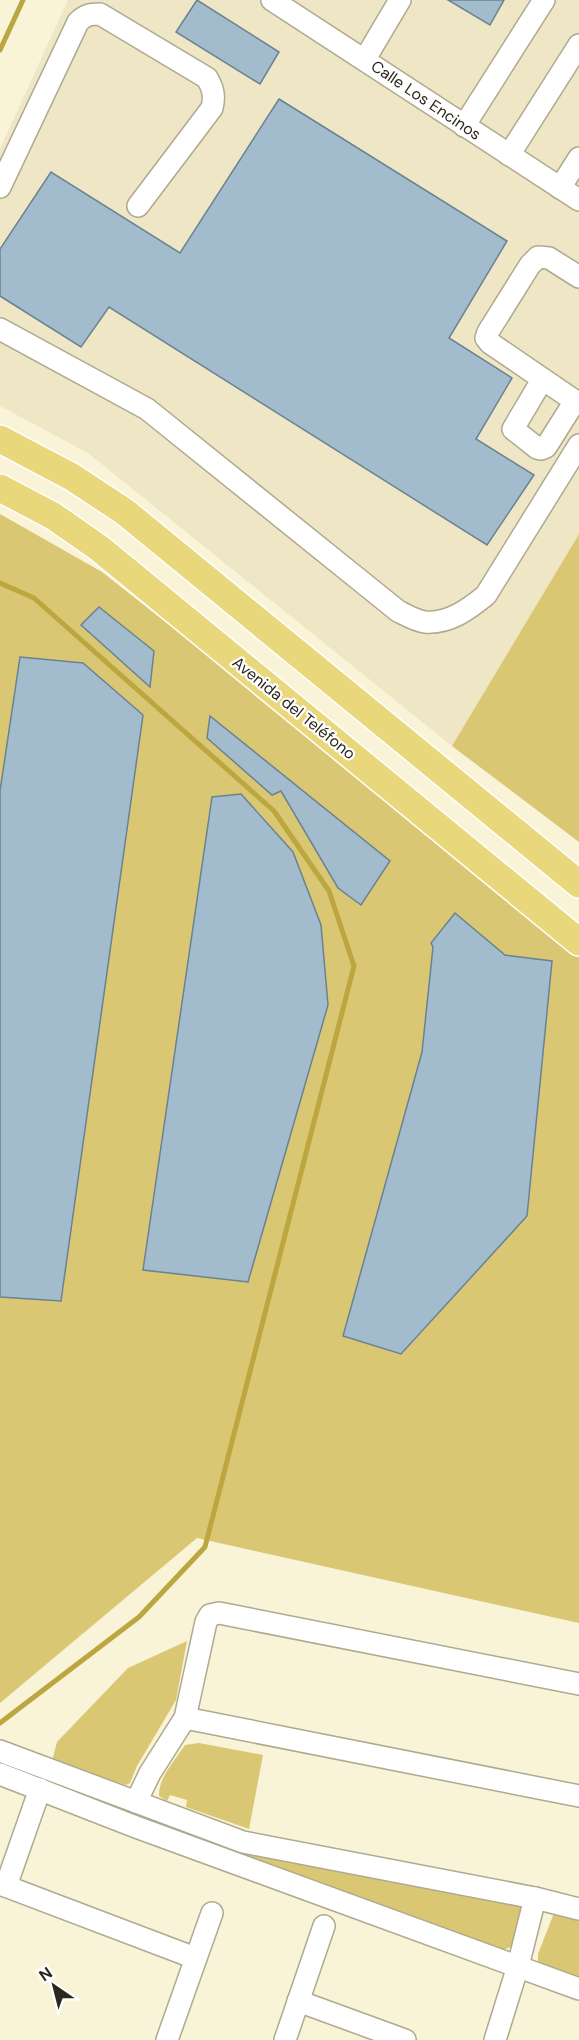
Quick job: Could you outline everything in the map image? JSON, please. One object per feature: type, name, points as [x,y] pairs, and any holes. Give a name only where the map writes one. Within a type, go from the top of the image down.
[{"type":"main road","points":[[0,439],[72,477],[125,512],[579,884]]},
{"type":"main road","name":"Avenida del Teléfono","points":[[0,488],[53,516],[99,548],[579,942]]},
{"type":"street","name":"Calle Los Encinos","points":[[272,0],[299,7],[364,60],[579,200]]},
{"type":"street","points":[[364,60],[400,0]]},
{"type":"street","points":[[464,126],[544,0]]},
{"type":"street","points":[[0,187],[78,22],[90,14],[100,14],[207,78],[212,86],[214,98],[212,108],[138,206]]},
{"type":"street","points":[[509,155],[579,45]]},
{"type":"street","points":[[560,188],[579,158]]},
{"type":"street","points":[[542,380],[513,425],[513,429],[537,448],[546,447],[577,398],[542,380],[486,338],[530,265],[538,257],[549,258],[579,277]]},
{"type":"street","points":[[0,328],[147,409],[398,611],[424,622],[448,619],[470,608],[486,595],[579,444]]},
{"type":"street","points":[[136,1827],[150,1773],[185,1718],[206,1622],[210,1615],[219,1613],[579,1684]]},
{"type":"street","points":[[185,1718],[579,1796]]},
{"type":"street","points":[[579,1909],[535,1898],[243,1842],[8,1753],[4,1776],[136,1827],[579,1989]]},
{"type":"street","points":[[40,1790],[3,1885],[195,1958]]},
{"type":"street","points":[[495,2040],[518,1966],[535,1898]]},
{"type":"street","points":[[167,2040],[212,1912]]},
{"type":"street","points":[[285,2040],[324,1926]]},
{"type":"street","points":[[298,2001],[405,2040]]},
{"type":"shaded area","points":[[68,0],[579,0],[579,534],[452,746],[88,453],[0,406],[0,149]]},
{"type":"shaded area","points":[[0,514],[102,572],[438,836],[579,954],[579,1623],[197,1538],[0,1703]]},
{"type":"shaded area","points":[[579,534],[579,842],[452,746]]},
{"type":"shaded area","points":[[187,1641],[176,1700],[137,1766],[130,1783],[126,1785],[52,1761],[57,1742],[128,1668]]},
{"type":"shaded area","points":[[199,1743],[263,1755],[249,1829],[186,1807],[187,1800],[170,1795],[167,1801],[159,1796],[164,1776],[185,1745]]},
{"type":"shaded area","points":[[149,1814],[522,1906],[513,1946],[501,1951],[146,1825]]},
{"type":"shaded area","points":[[554,1913],[579,1914],[579,1982],[538,1963],[538,1954]]},
{"type":"building","points":[[197,0],[279,52],[260,84],[176,32]]},
{"type":"building","points":[[448,0],[504,0],[490,25]]},
{"type":"building","points":[[279,99],[507,241],[449,338],[512,378],[476,439],[534,475],[487,545],[109,307],[81,347],[0,296],[0,249],[51,172],[180,253]]},
{"type":"building","points":[[99,607],[154,651],[150,687],[81,625]]},
{"type":"building","points":[[20,657],[83,663],[143,715],[61,1301],[0,1297],[0,791]]},
{"type":"building","points":[[210,716],[390,861],[361,905],[338,888],[281,791],[272,795],[207,738]]},
{"type":"building","points":[[241,794],[293,852],[321,925],[328,1005],[248,1282],[143,1270],[212,797]]},
{"type":"building","points":[[455,913],[505,955],[552,961],[527,1216],[401,1354],[343,1336],[422,1052],[433,947],[431,943]]},
{"type":"waterway","points":[[0,50],[23,0]]},
{"type":"waterway","points":[[0,583],[34,598],[274,811],[329,891],[354,966],[205,1547],[139,1617],[0,1723]]}]
